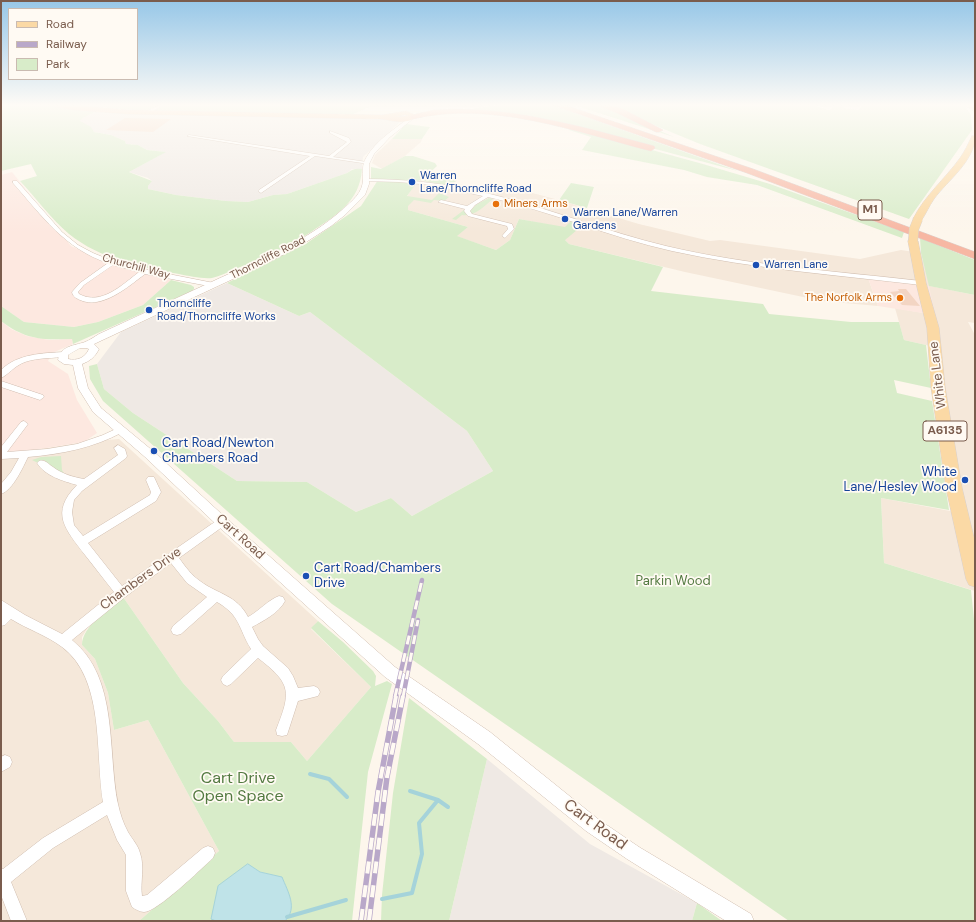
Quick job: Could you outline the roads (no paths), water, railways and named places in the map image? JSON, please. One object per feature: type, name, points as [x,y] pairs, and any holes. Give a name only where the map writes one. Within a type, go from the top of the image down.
[{"type":"highway","name":"M1","points":[[646,147],[768,180],[846,206]]},
{"type":"highway","name":"M1","points":[[680,147],[846,206],[975,256]]},
{"type":"highway","name":"M1","points":[[693,147],[765,171]]},
{"type":"highway","name":"M1","points":[[702,147],[975,249]]},
{"type":"main road","name":"White Lane","points":[[972,147],[929,199],[914,229],[913,241],[921,283],[933,328],[938,387],[954,488],[975,579]]},
{"type":"street","points":[[262,147],[342,159],[368,160],[376,147]]},
{"type":"street","points":[[330,157],[343,147]]},
{"type":"street","points":[[274,191],[262,190],[314,155]]},
{"type":"street","name":"Thorncliffe Road","points":[[64,354],[73,348],[86,345],[102,336],[282,252],[323,228],[356,201],[363,192],[367,180],[368,160]]},
{"type":"street","points":[[367,180],[398,179],[418,181],[488,195],[672,249],[776,266],[921,283]]},
{"type":"street","name":"Churchill Way","points":[[15,182],[61,233],[76,246],[114,262],[144,271],[214,285]]},
{"type":"street","points":[[441,202],[469,208],[488,195]]},
{"type":"street","points":[[469,208],[467,211],[470,215],[510,225],[511,229],[505,236]]},
{"type":"street","points":[[114,262],[82,284],[76,290],[76,295],[80,298],[88,300],[109,296],[144,271]]},
{"type":"street","points":[[2,374],[12,365],[27,358],[64,354],[63,358],[66,361],[77,362],[87,358],[93,352],[93,347],[86,345]]},
{"type":"street","name":"Cart Road","points":[[77,362],[78,371],[90,402],[390,672],[484,738],[592,825],[633,853],[744,921]]},
{"type":"street","points":[[1,384],[40,398]]},
{"type":"street","points":[[1,455],[24,424]]},
{"type":"street","points":[[1,455],[66,450],[89,445],[120,430]]},
{"type":"street","points":[[118,448],[124,454],[121,458],[84,483],[70,499],[67,512],[69,526],[121,593]]},
{"type":"street","points":[[1,490],[14,475],[26,454]]},
{"type":"street","points":[[42,463],[54,473],[62,477],[84,483]]},
{"type":"street","points":[[81,542],[153,498],[156,492],[151,480]]},
{"type":"street","name":"Chambers Drive","points":[[63,640],[121,593],[222,522]]},
{"type":"street","points":[[172,556],[192,581],[199,587],[217,595],[236,609],[246,624],[258,650],[282,671],[289,680],[294,695],[282,730]]},
{"type":"street","points":[[176,630],[217,595]]},
{"type":"street","points":[[246,624],[261,616],[279,601]]},
{"type":"street","points":[[4,613],[63,640],[75,649],[84,660],[93,680],[101,714],[106,775],[111,804],[116,822],[134,855],[135,875],[133,889],[136,902],[144,904],[152,901],[208,854]]},
{"type":"street","points":[[227,680],[258,650]]},
{"type":"street","points":[[294,695],[314,692]]},
{"type":"street","points":[[18,921],[1,878],[48,843],[111,804]]},
{"type":"water","points":[[248,864],[260,872],[282,877],[291,900],[291,911],[285,921],[216,921],[211,919],[218,886]]},
{"type":"waterway","points":[[310,774],[329,779],[347,797]]},
{"type":"waterway","points":[[410,791],[438,800]]},
{"type":"waterway","points":[[382,899],[412,893],[422,854],[419,823],[438,800]]},
{"type":"waterway","points":[[438,800],[448,807]]},
{"type":"waterway","points":[[287,917],[346,900]]},
{"type":"railway","points":[[395,697],[422,580]]},
{"type":"railway","points":[[403,697],[418,620]]},
{"type":"railway","points":[[361,921],[378,792],[396,696]]},
{"type":"railway","points":[[369,921],[387,777],[403,696]]},
{"type":"place","name":"Warren Lane/Thorncliffe Road","points":[[412,182]]},
{"type":"place","name":"Miners Arms","points":[[496,204]]},
{"type":"place","name":"Warren Lane/Warren Gardens","points":[[565,219]]},
{"type":"place","name":"Warren Lane","points":[[756,265]]},
{"type":"place","name":"The Norfolk Arms","points":[[900,298]]},
{"type":"place","name":"Thorncliffe Road/Thorncliffe Works","points":[[149,310]]},
{"type":"place","name":"Cart Road/Newton Chambers Road","points":[[154,451]]},
{"type":"place","name":"White Lane/Hesley Wood","points":[[965,480]]},
{"type":"place","name":"Cart Road/Chambers Drive","points":[[306,576]]},
{"type":"park label","name":"Parkin Wood","points":[[673,582]]},
{"type":"park label","name":"Cart Drive Open Space","points":[[238,788]]}]
